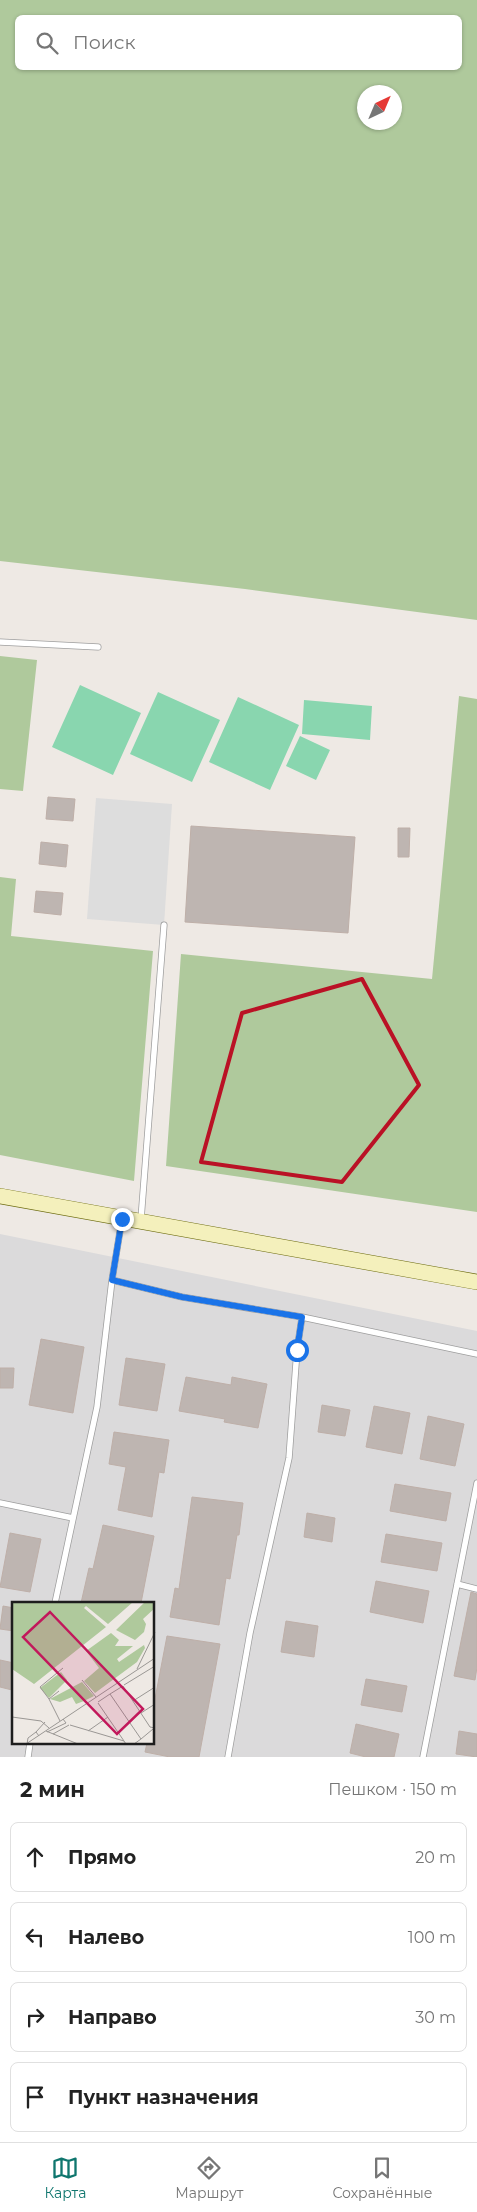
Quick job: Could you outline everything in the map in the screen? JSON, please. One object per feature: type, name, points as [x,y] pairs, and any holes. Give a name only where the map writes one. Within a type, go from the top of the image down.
[{"type":"main road","points":[[0,1196],[477,1282]]},
{"type":"lane","points":[[0,642],[98,647]]},
{"type":"lane","points":[[140,1222],[164,925]]},
{"type":"lane","points":[[55,1602],[97,1407],[112,1280],[122,1219]]},
{"type":"lane","points":[[112,1280],[182,1297],[302,1317],[477,1354]]},
{"type":"lane","points":[[228,1757],[250,1633],[289,1458],[297,1350],[302,1317]]},
{"type":"lane","points":[[423,1757],[477,1483]]},
{"type":"lane","points":[[0,1502],[73,1518]]},
{"type":"lane","points":[[457,1584],[477,1588]]},
{"type":"lane","points":[[28,1757],[30,1744]]},
{"type":"highlighted area","points":[[362,979],[419,1085],[342,1182],[201,1162],[242,1013]]},
{"type":"shaded area","points":[[96,798],[172,804],[164,925],[87,919]]},
{"type":"shaded area","points":[[0,1234],[477,1331],[477,1757],[0,1757]]},
{"type":"green space","points":[[0,0],[477,0],[477,620],[245,589],[0,561]]},
{"type":"green space","points":[[0,656],[37,660],[23,791],[0,789]]},
{"type":"green space","points":[[80,685],[141,713],[113,775],[52,747]]},
{"type":"green space","points":[[158,692],[220,720],[192,782],[130,754]]},
{"type":"green space","points":[[459,696],[477,699],[477,1212],[166,1166],[181,954],[432,979]]},
{"type":"green space","points":[[238,697],[299,725],[270,790],[209,762]]},
{"type":"green space","points":[[304,700],[372,706],[370,740],[302,734]]},
{"type":"green space","points":[[300,736],[330,750],[316,780],[286,766]]},
{"type":"green space","points":[[0,877],[16,879],[11,936],[153,951],[134,1181],[0,1155]]},
{"type":"building","points":[[48,797],[75,799],[73,821],[46,819]]},
{"type":"building","points":[[191,826],[355,837],[348,933],[185,922]]},
{"type":"building","points":[[398,828],[410,828],[409,857],[398,857]]},
{"type":"building","points":[[41,842],[68,845],[66,867],[39,864]]},
{"type":"building","points":[[36,891],[63,893],[61,915],[34,912]]},
{"type":"building","points":[[41,1339],[84,1347],[73,1413],[29,1405]]},
{"type":"building","points":[[126,1358],[165,1364],[157,1411],[119,1405]]},
{"type":"building","points":[[0,1368],[14,1368],[13,1388],[0,1388]]},
{"type":"building","points":[[186,1377],[231,1385],[232,1377],[267,1384],[258,1428],[224,1422],[225,1419],[179,1411]]},
{"type":"building","points":[[322,1405],[350,1410],[345,1436],[318,1432]]},
{"type":"building","points":[[374,1406],[410,1413],[402,1454],[366,1447]]},
{"type":"building","points":[[428,1416],[464,1424],[455,1466],[420,1459]]},
{"type":"building","points":[[114,1432],[169,1440],[164,1473],[159,1472],[152,1517],[118,1510],[126,1467],[109,1464]]},
{"type":"building","points":[[395,1484],[451,1493],[446,1521],[390,1511]]},
{"type":"building","points":[[192,1497],[243,1503],[239,1535],[237,1535],[230,1579],[226,1578],[219,1625],[170,1617],[175,1588],[179,1589]]},
{"type":"building","points":[[307,1513],[335,1518],[332,1542],[304,1537]]},
{"type":"building","points":[[103,1525],[154,1536],[141,1602],[81,1602],[89,1568],[93,1569]]},
{"type":"building","points":[[10,1533],[41,1539],[30,1592],[0,1587]]},
{"type":"building","points":[[386,1534],[442,1543],[437,1571],[381,1562]]},
{"type":"building","points":[[376,1581],[429,1591],[423,1623],[370,1612]]},
{"type":"building","points":[[471,1592],[477,1594],[477,1667],[475,1680],[454,1676]]},
{"type":"building","points":[[3,1606],[12,1608],[12,1631],[0,1629]]},
{"type":"building","points":[[286,1621],[318,1626],[314,1657],[281,1652]]},
{"type":"building","points":[[167,1636],[220,1644],[199,1757],[170,1757],[145,1752],[147,1744],[155,1744],[155,1699]]},
{"type":"building","points":[[0,1660],[12,1663],[12,1690],[0,1687]]},
{"type":"building","points":[[366,1679],[407,1686],[402,1712],[361,1705]]},
{"type":"building","points":[[356,1724],[399,1734],[394,1757],[366,1757],[350,1753]]},
{"type":"building","points":[[459,1731],[477,1734],[477,1757],[456,1754]]},
{"type":"route","points":[[122,1219],[112,1280],[182,1297],[302,1317],[297,1350]]}]
